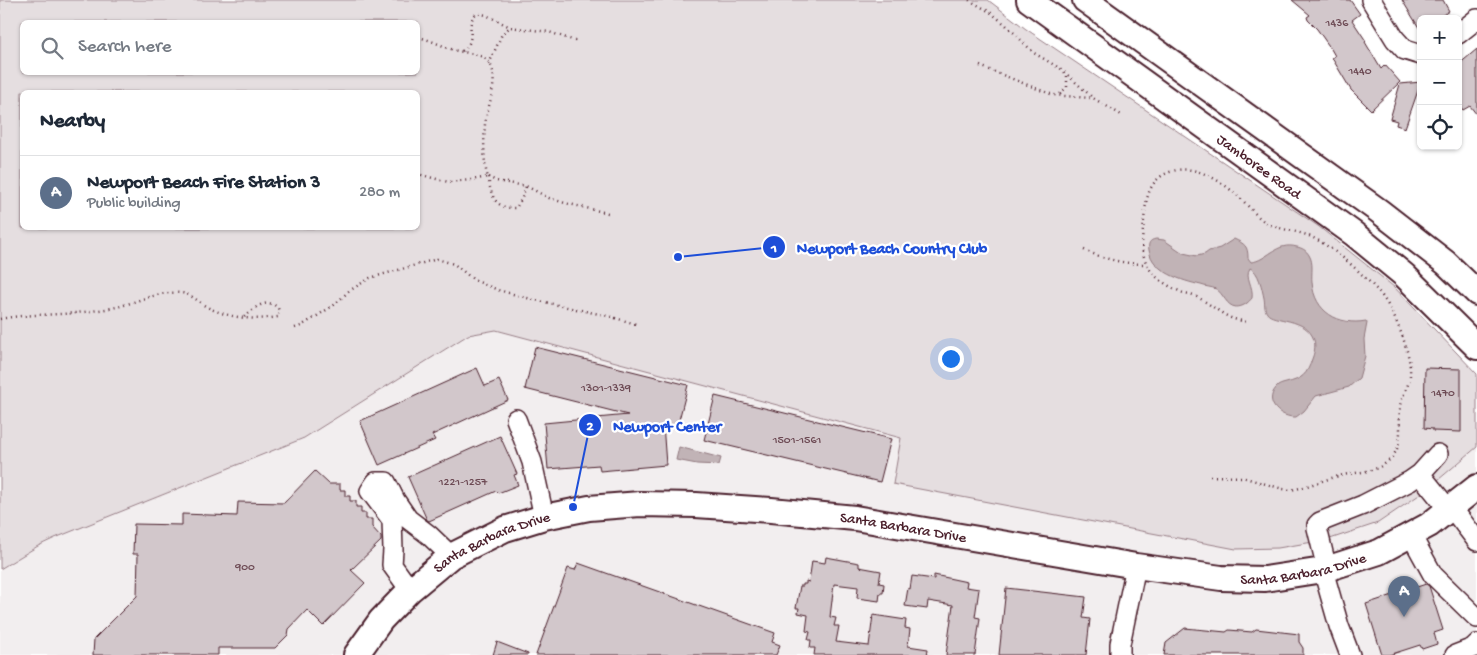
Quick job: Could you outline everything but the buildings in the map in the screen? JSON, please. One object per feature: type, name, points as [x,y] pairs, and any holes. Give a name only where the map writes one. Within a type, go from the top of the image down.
[{"type":"main road","name":"Jamboree Road","points":[[1029,0],[1354,234],[1404,275],[1477,347]]},
{"type":"main road","points":[[1085,0],[1379,211],[1446,263],[1477,293]]},
{"type":"main road","name":"Santa Barbara Drive","points":[[356,655],[382,620],[410,590],[451,556],[505,529],[544,517],[589,508],[640,504],[696,505],[855,518],[1136,566],[1221,578],[1265,580],[1325,570],[1379,552],[1429,525],[1477,487]]},
{"type":"street","points":[[1371,0],[1404,50],[1417,54]]},
{"type":"street","points":[[1462,31],[1477,19]]},
{"type":"street","points":[[516,419],[532,462],[544,517]]},
{"type":"street","points":[[1350,655],[1339,626],[1325,570],[1316,528],[1317,525],[1320,522],[1376,499],[1420,474],[1438,454]]},
{"type":"street","points":[[1420,474],[1477,541]]},
{"type":"street","points":[[410,590],[392,565],[392,520],[370,491],[376,482],[386,482],[408,519],[429,535],[451,556]]},
{"type":"street","points":[[1411,535],[1434,575],[1477,618]]},
{"type":"street","points":[[1120,655],[1120,644],[1136,566]]},
{"type":"street","points":[[1455,655],[1473,648],[1477,644]]},
{"type":"path","points":[[969,0],[990,12],[1034,53],[1065,72],[1093,98],[1123,116]]},
{"type":"path","points":[[461,51],[468,47],[471,41],[471,21],[473,16],[477,14],[486,15],[510,27],[549,32],[578,42]]},
{"type":"path","points":[[489,64],[502,34],[510,27]]},
{"type":"path","points":[[420,38],[480,56],[489,64],[493,86],[492,99],[485,125],[485,165],[493,198],[498,203],[513,209],[516,208],[519,206],[526,186]]},
{"type":"path","points":[[980,66],[1053,95],[1093,98]]},
{"type":"path","points":[[1059,95],[1067,87],[1068,78],[1065,72]]},
{"type":"path","points":[[1210,476],[1242,477],[1291,490],[1339,476],[1371,470],[1384,464],[1393,456],[1398,443],[1400,435],[1400,405],[1408,384],[1410,365],[1396,321],[1378,290],[1349,263],[1310,236],[1274,226],[1264,221],[1232,191],[1216,180],[1196,171],[1174,170],[1160,176],[1150,188],[1146,198],[1142,255],[1146,264],[1155,275],[1183,293],[1194,295],[1232,319],[1249,323]]},
{"type":"path","points":[[420,174],[454,182],[488,177],[496,181],[526,186],[549,198],[608,213]]},
{"type":"path","points":[[1084,250],[1099,257],[1131,264],[1146,264]]},
{"type":"path","points":[[295,328],[334,305],[349,291],[370,278],[437,259],[454,264],[474,280],[498,290],[636,324]]},
{"type":"path","points":[[0,319],[30,314],[92,311],[121,306],[165,293],[183,293],[192,296],[206,306],[226,314],[244,318],[278,317],[280,315],[273,304],[264,303],[258,305],[244,318]]},
{"type":"shaded area","points":[[0,0],[988,0],[1026,29],[1318,226],[1394,287],[1477,374],[1477,447],[1425,491],[1378,523],[1330,539],[1278,548],[1236,549],[893,484],[901,438],[496,330],[468,335],[304,438],[38,546],[0,569]]},
{"type":"shaded area","points":[[1156,239],[1164,240],[1183,253],[1197,256],[1220,248],[1234,239],[1245,246],[1251,262],[1257,261],[1283,247],[1299,247],[1304,250],[1311,258],[1314,292],[1317,301],[1323,309],[1338,319],[1356,322],[1366,321],[1367,323],[1364,339],[1365,356],[1359,378],[1349,387],[1316,396],[1304,411],[1296,417],[1290,417],[1280,412],[1273,404],[1273,394],[1278,386],[1300,378],[1308,369],[1315,347],[1310,333],[1304,327],[1290,321],[1275,318],[1267,313],[1260,281],[1256,273],[1250,268],[1248,275],[1252,298],[1247,303],[1236,307],[1227,302],[1216,289],[1177,278],[1162,270],[1151,258],[1149,250],[1150,243]]},
{"type":"shaded area","points":[[496,330],[902,438],[893,484],[1425,491],[1477,447],[1477,655],[0,655],[0,569],[55,538],[304,438],[468,335]]},
{"type":"shaded area","points":[[679,447],[721,458],[719,465],[697,464],[676,460]]},
{"type":"place","name":"Newport Beach Country Club","points":[[678,257]]},
{"type":"place","name":"Newport Center","points":[[573,507]]},
{"type":"place","name":"Newport Beach Fire Station 3","points":[[1404,617]]}]
